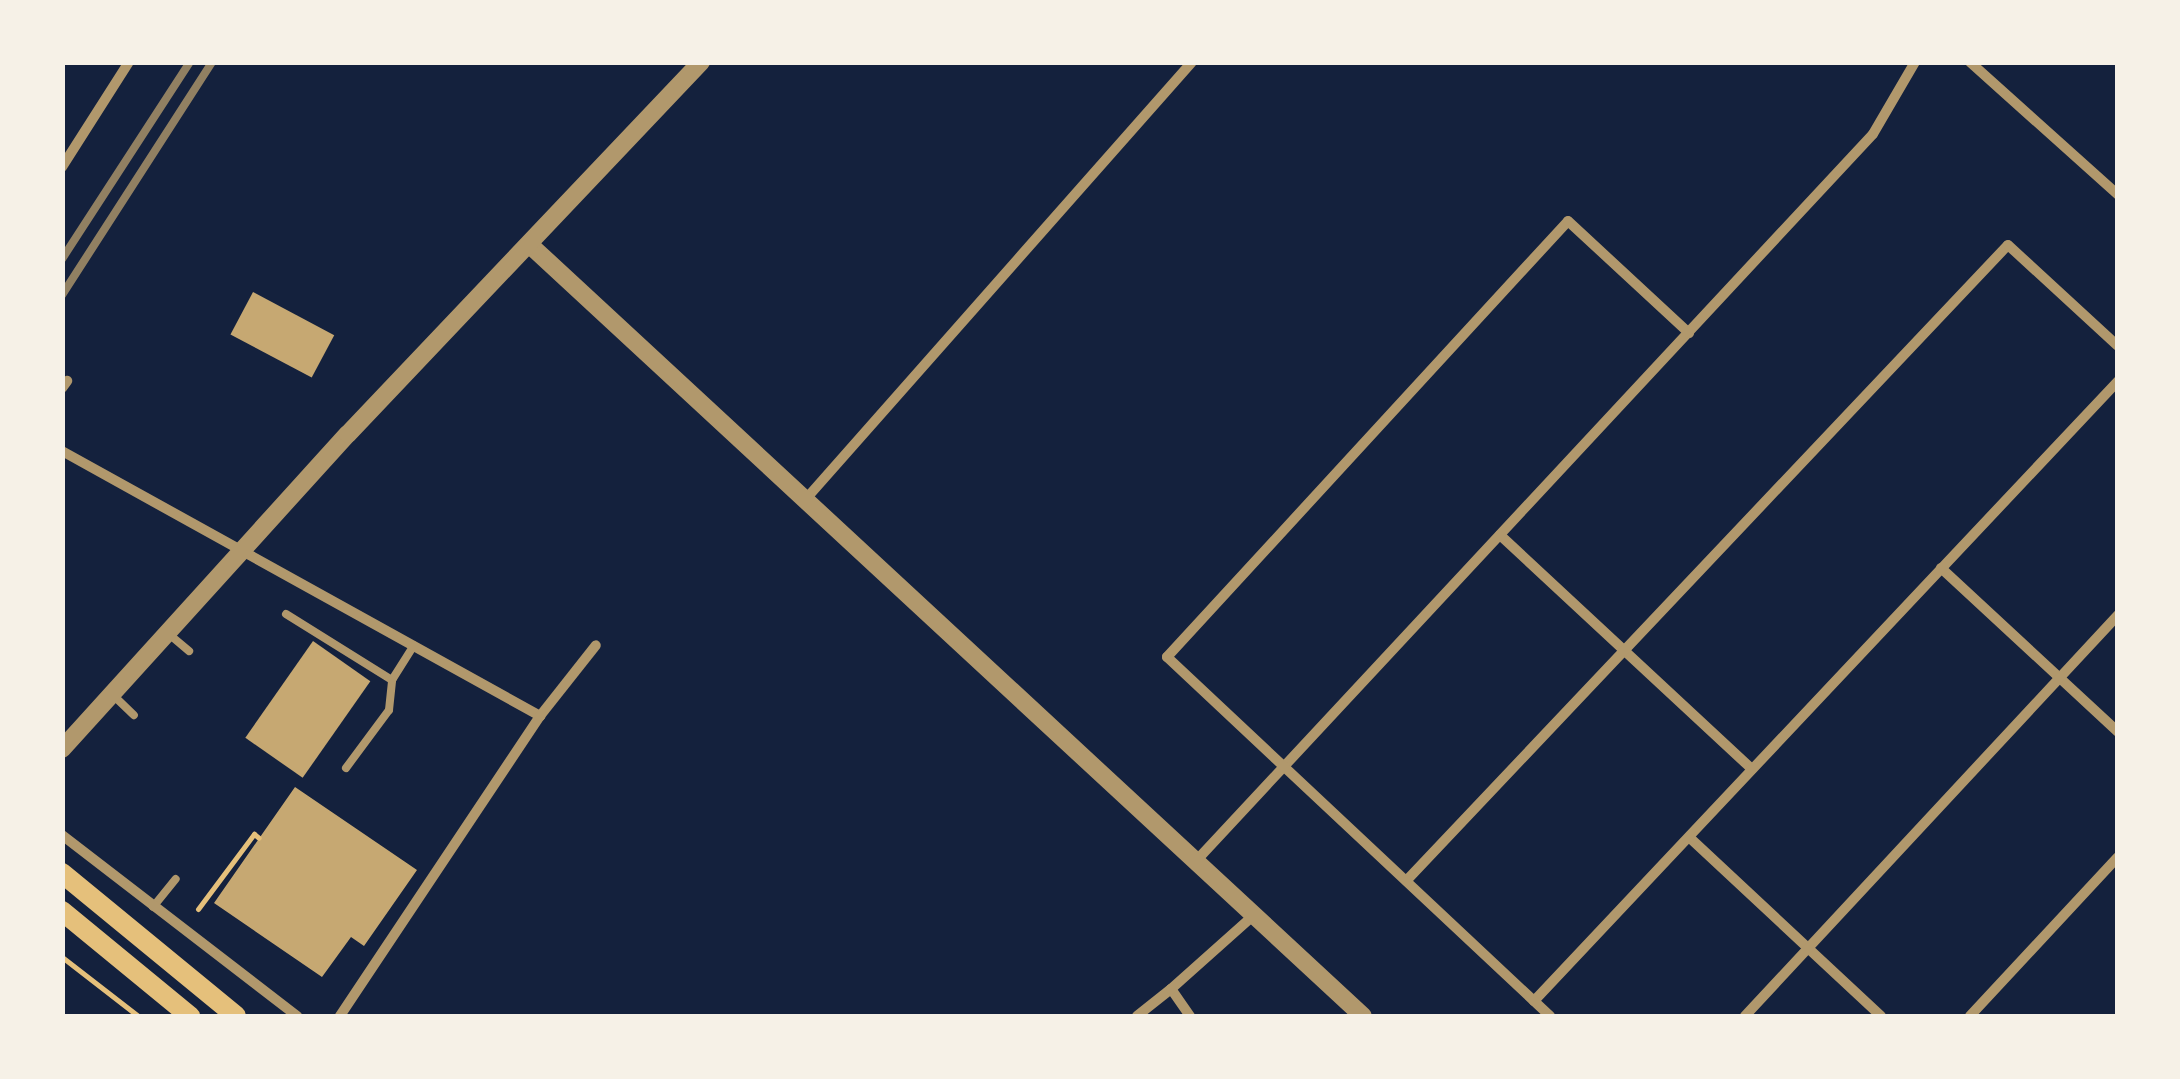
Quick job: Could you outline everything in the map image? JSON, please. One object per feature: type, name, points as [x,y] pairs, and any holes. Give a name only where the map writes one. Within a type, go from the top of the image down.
[{"type":"main road","points":[[62,873],[236,1016]]},
{"type":"main road","points":[[62,911],[190,1016]]},
{"type":"street","points":[[62,167],[129,62]]},
{"type":"street","points":[[62,749],[701,62]]},
{"type":"street","points":[[805,501],[1192,62]]},
{"type":"street","points":[[1196,861],[1874,134],[1915,62]]},
{"type":"street","points":[[1970,62],[2118,195]]},
{"type":"street","points":[[1550,1016],[1407,880],[1280,770],[1167,657],[1568,221],[1689,333]]},
{"type":"street","points":[[530,245],[1363,1016]]},
{"type":"street","points":[[1407,880],[2008,245],[2118,346]]},
{"type":"street","points":[[1534,1001],[2118,381]]},
{"type":"street","points":[[62,451],[540,716]]},
{"type":"street","points":[[1500,535],[1752,769]]},
{"type":"street","points":[[1941,568],[2118,732]]},
{"type":"street","points":[[1745,1016],[2118,614]]},
{"type":"street","points":[[340,1016],[540,716],[596,644]]},
{"type":"street","points":[[62,836],[297,1016]]},
{"type":"street","points":[[1690,838],[1881,1016]]},
{"type":"street","points":[[1970,1016],[2118,857]]},
{"type":"street","points":[[1137,1016],[1253,916]]},
{"type":"street","points":[[1171,989],[1190,1016]]},
{"type":"lane","points":[[286,614],[392,680]]},
{"type":"lane","points":[[168,634],[189,651]]},
{"type":"lane","points":[[346,768],[389,710],[392,680],[414,645]]},
{"type":"lane","points":[[112,695],[134,714]]},
{"type":"lane","points":[[444,835],[456,844]]},
{"type":"lane","points":[[153,907],[176,879]]},
{"type":"path","points":[[198,909],[254,834],[260,838]]},
{"type":"path","points":[[62,957],[138,1016]]},
{"type":"building","points":[[253,292],[334,335],[312,378],[230,334]]},
{"type":"building","points":[[313,641],[370,681],[303,778],[245,738]]},
{"type":"building","points":[[295,787],[417,870],[364,946],[351,937],[322,977],[214,903]]},
{"type":"railway","points":[[62,259],[190,62]]},
{"type":"railway","points":[[62,295],[212,62]]}]
